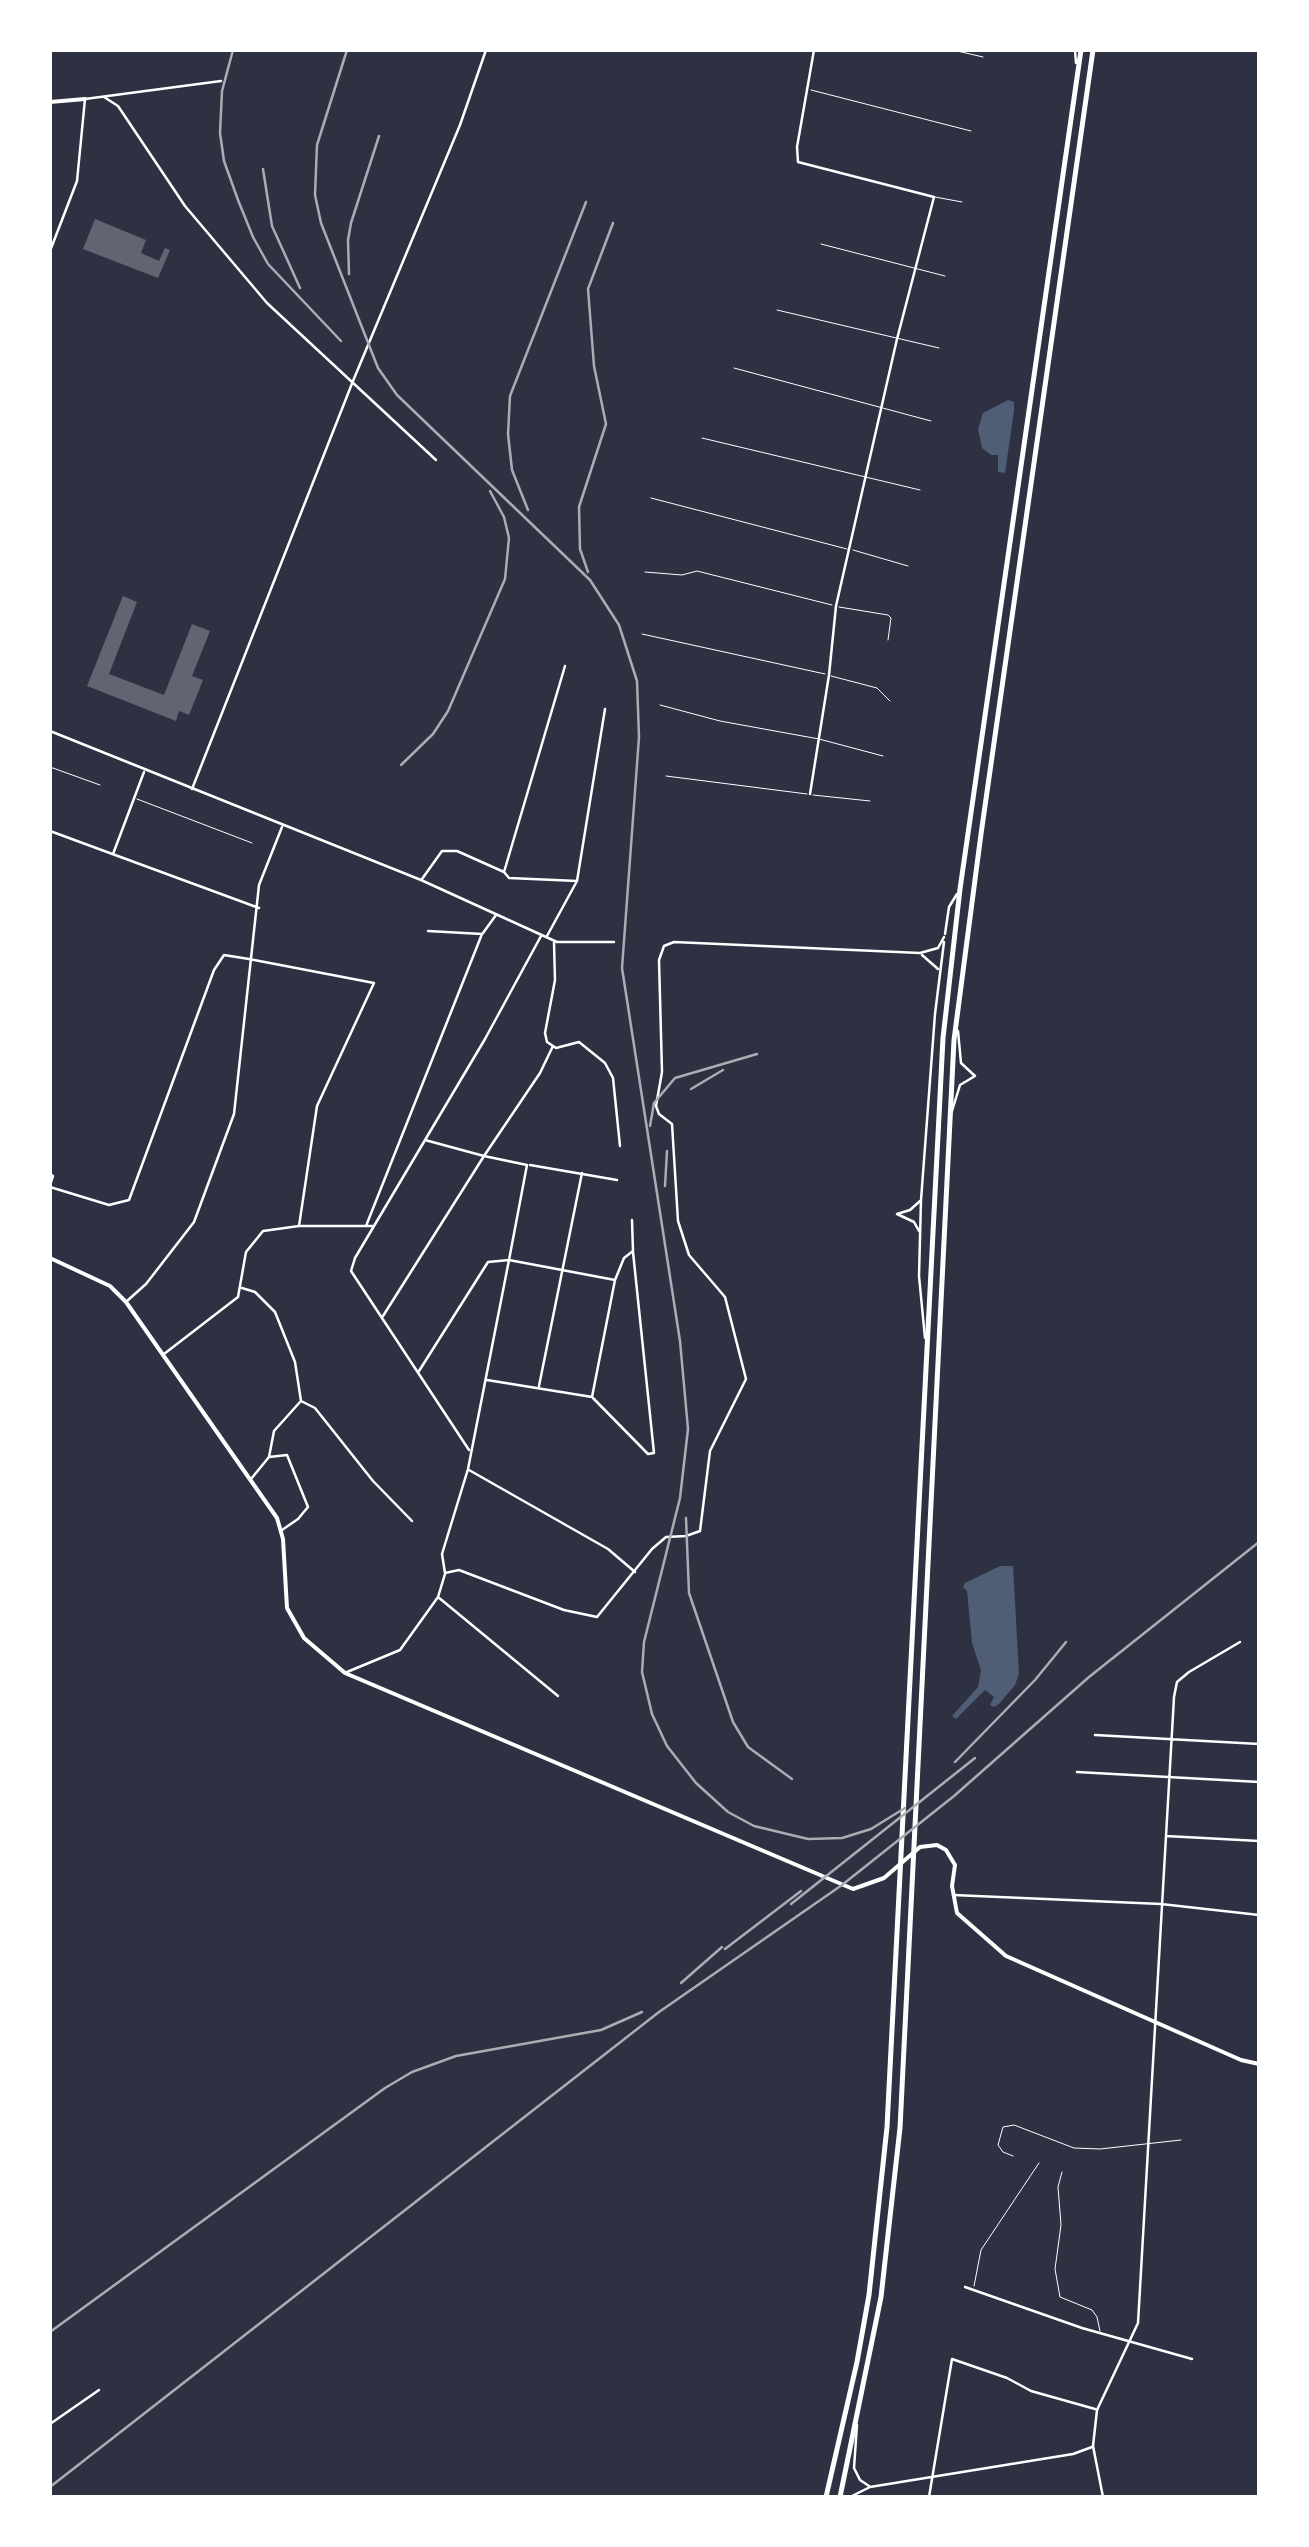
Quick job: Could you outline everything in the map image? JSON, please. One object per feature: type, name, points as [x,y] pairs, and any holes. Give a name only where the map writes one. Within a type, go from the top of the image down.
[{"type":"highway","points":[[826,2497],[857,2362],[874,2257],[887,2128],[938,1096],[960,889],[1078,50]]},
{"type":"highway","points":[[840,2497],[881,2297],[894,2193],[922,1752],[957,1017],[1095,50]]},
{"type":"street","points":[[192,790],[460,125],[486,50]]},
{"type":"street","points":[[810,794],[836,606],[896,339],[934,197],[798,162],[797,147],[814,50]]},
{"type":"street","points":[[50,102],[221,81]]},
{"type":"street","points":[[104,97],[118,106],[185,206],[267,303],[436,460]]},
{"type":"street","points":[[50,251],[77,182],[85,100]]},
{"type":"street","points":[[504,872],[566,666]]},
{"type":"street","points":[[470,1452],[351,1272],[374,1226],[577,881],[605,709]]},
{"type":"street","points":[[50,732],[421,880],[554,941],[614,942]]},
{"type":"street","points":[[112,855],[144,771]]},
{"type":"street","points":[[126,1302],[146,1284],[194,1222],[234,1114],[260,877],[282,826]]},
{"type":"street","points":[[50,832],[258,908]]},
{"type":"street","points":[[421,880],[438,854],[446,850],[458,851],[509,878],[577,881]]},
{"type":"street","points":[[926,1339],[919,1276],[920,1232],[938,976],[949,907],[960,889]]},
{"type":"street","points":[[366,1226],[482,934],[496,915]]},
{"type":"street","points":[[428,931],[482,934]]},
{"type":"street","points":[[445,1573],[458,1570],[564,1610],[597,1618],[666,1537],[686,1536],[700,1530],[710,1450],[746,1380],[725,1297],[701,1272],[684,1238],[675,1197],[672,1124],[659,1114],[656,1106],[662,1072],[659,960],[664,946],[674,942],[920,953],[938,948],[944,937]]},
{"type":"street","points":[[554,941],[555,980],[544,1034],[553,1046],[563,1048],[579,1042],[605,1063],[613,1078],[620,1146]]},
{"type":"street","points":[[920,953],[933,962],[938,976]]},
{"type":"street","points":[[50,1174],[50,1186],[109,1205],[129,1200],[214,970],[224,955],[374,983],[316,1106],[299,1226]]},
{"type":"street","points":[[949,1127],[960,1084],[975,1076],[964,1069],[959,1056],[957,1017]]},
{"type":"street","points":[[382,1318],[553,1046]]},
{"type":"street","points":[[424,1140],[484,1156],[617,1180]]},
{"type":"street","points":[[344,1673],[400,1650],[438,1598],[445,1573],[442,1554],[468,1469],[528,1165]]},
{"type":"street","points":[[538,1388],[582,1174]]},
{"type":"street","points":[[920,1232],[914,1222],[897,1214],[922,1200]]},
{"type":"street","points":[[485,1379],[592,1397],[648,1454],[654,1453],[632,1220]]},
{"type":"street","points":[[163,1355],[230,1304],[242,1288],[246,1252],[263,1231],[299,1226],[374,1226]]},
{"type":"street","points":[[592,1397],[615,1280],[624,1258],[632,1251]]},
{"type":"street","points":[[50,1258],[110,1286],[126,1302],[251,1479],[282,1530],[287,1608],[304,1638],[344,1673],[853,1889],[884,1878],[920,1847],[937,1845],[946,1850],[955,1865],[952,1895],[962,1920],[1006,1956],[1241,2060],[1259,2064]]},
{"type":"street","points":[[418,1372],[488,1262],[509,1260],[615,1280]]},
{"type":"street","points":[[242,1288],[256,1292],[274,1312],[295,1362],[301,1401]]},
{"type":"street","points":[[251,1479],[270,1456],[274,1430],[301,1401]]},
{"type":"street","points":[[301,1401],[315,1408],[373,1481],[412,1521]]},
{"type":"street","points":[[270,1456],[287,1455],[308,1507],[282,1530]]},
{"type":"street","points":[[468,1469],[608,1549],[636,1572]]},
{"type":"street","points":[[438,1598],[558,1696]]},
{"type":"street","points":[[1104,2497],[1093,2446],[1097,2410],[1138,2323],[1177,1682],[1240,1642]]},
{"type":"street","points":[[1095,1735],[1259,1744]]},
{"type":"street","points":[[1076,1772],[1259,1782]]},
{"type":"street","points":[[1166,1836],[1259,1842]]},
{"type":"street","points":[[952,1895],[1161,1904],[1259,1915]]},
{"type":"street","points":[[965,2287],[1082,2328],[1192,2358]]},
{"type":"street","points":[[929,2497],[951,2360],[1007,2378],[1031,2391],[1097,2410]]},
{"type":"street","points":[[50,2424],[99,2390]]},
{"type":"street","points":[[857,2424],[854,2468],[860,2480],[870,2487]]},
{"type":"street","points":[[850,2497],[870,2487],[1073,2454],[1093,2446]]},
{"type":"lane","points":[[954,50],[983,57]]},
{"type":"lane","points":[[808,90],[971,131]]},
{"type":"lane","points":[[934,197],[962,202]]},
{"type":"lane","points":[[822,244],[946,276]]},
{"type":"lane","points":[[776,310],[939,348]]},
{"type":"lane","points":[[734,368],[931,421]]},
{"type":"lane","points":[[702,438],[920,490]]},
{"type":"lane","points":[[651,498],[908,566]]},
{"type":"lane","points":[[645,572],[682,575],[697,571],[888,615],[888,640]]},
{"type":"lane","points":[[642,634],[829,675],[877,688],[890,701]]},
{"type":"lane","points":[[660,704],[883,756]]},
{"type":"lane","points":[[50,766],[100,786]]},
{"type":"lane","points":[[666,776],[870,801]]},
{"type":"lane","points":[[134,798],[252,842]]},
{"type":"lane","points":[[1014,2156],[1003,2152],[998,2144],[1003,2128],[1014,2125],[1074,2148],[1181,2140]]},
{"type":"lane","points":[[974,2290],[981,2250],[1040,2163]]},
{"type":"lane","points":[[1062,2172],[1055,2269],[1060,2297],[1092,2310],[1100,2332]]},
{"type":"water","points":[[1008,400],[1014,402],[1014,411],[1005,473],[998,472],[998,455],[982,448],[978,429],[983,413]]},
{"type":"water","points":[[1000,1566],[1013,1566],[1019,1674],[999,1704],[990,1705],[994,1697],[985,1690],[956,1719],[952,1716],[978,1687],[981,1670],[972,1643],[967,1591],[963,1587]]},
{"type":"building","points":[[95,219],[146,240],[141,253],[159,261],[165,248],[170,250],[158,278],[83,249]]},
{"type":"building","points":[[123,596],[137,602],[109,674],[164,695],[192,624],[210,631],[192,676],[203,680],[189,715],[179,711],[176,721],[87,686]]},
{"type":"railway","points":[[233,50],[222,91],[220,133],[224,161],[238,200],[268,264],[341,341]]},
{"type":"railway","points":[[347,50],[317,145],[315,195],[321,223],[378,368],[397,395],[590,580],[619,625],[637,681],[639,737],[622,968],[680,1341],[688,1429],[680,1498],[644,1642],[642,1672],[652,1714],[667,1746],[696,1783],[728,1812],[754,1826],[808,1839],[842,1838],[871,1829],[905,1808]]},
{"type":"railway","points":[[349,274],[351,223],[379,136]]},
{"type":"railway","points":[[263,169],[272,226],[300,288]]},
{"type":"railway","points":[[528,510],[512,470],[508,434],[510,396],[586,202]]},
{"type":"railway","points":[[588,572],[580,549],[579,507],[606,424],[594,366],[588,289],[613,223]]},
{"type":"railway","points":[[401,765],[433,734],[448,711],[505,579],[509,538],[504,517],[490,491]]},
{"type":"railway","points":[[650,1126],[654,1103],[675,1078],[757,1054]]},
{"type":"railway","points":[[691,1089],[723,1070]]},
{"type":"railway","points":[[665,1186],[667,1151]]},
{"type":"railway","points":[[686,1518],[689,1593],[733,1722],[748,1747],[792,1779]]},
{"type":"railway","points":[[50,2487],[659,2012],[842,1885],[954,1796],[1089,1677],[1259,1542]]},
{"type":"railway","points":[[955,1762],[1035,1680],[1066,1642]]},
{"type":"railway","points":[[791,1904],[975,1758]]},
{"type":"railway","points":[[725,1949],[801,1891]]},
{"type":"railway","points":[[681,1983],[722,1947]]},
{"type":"railway","points":[[50,2332],[412,2072],[456,2056],[601,2030],[642,2012]]}]
